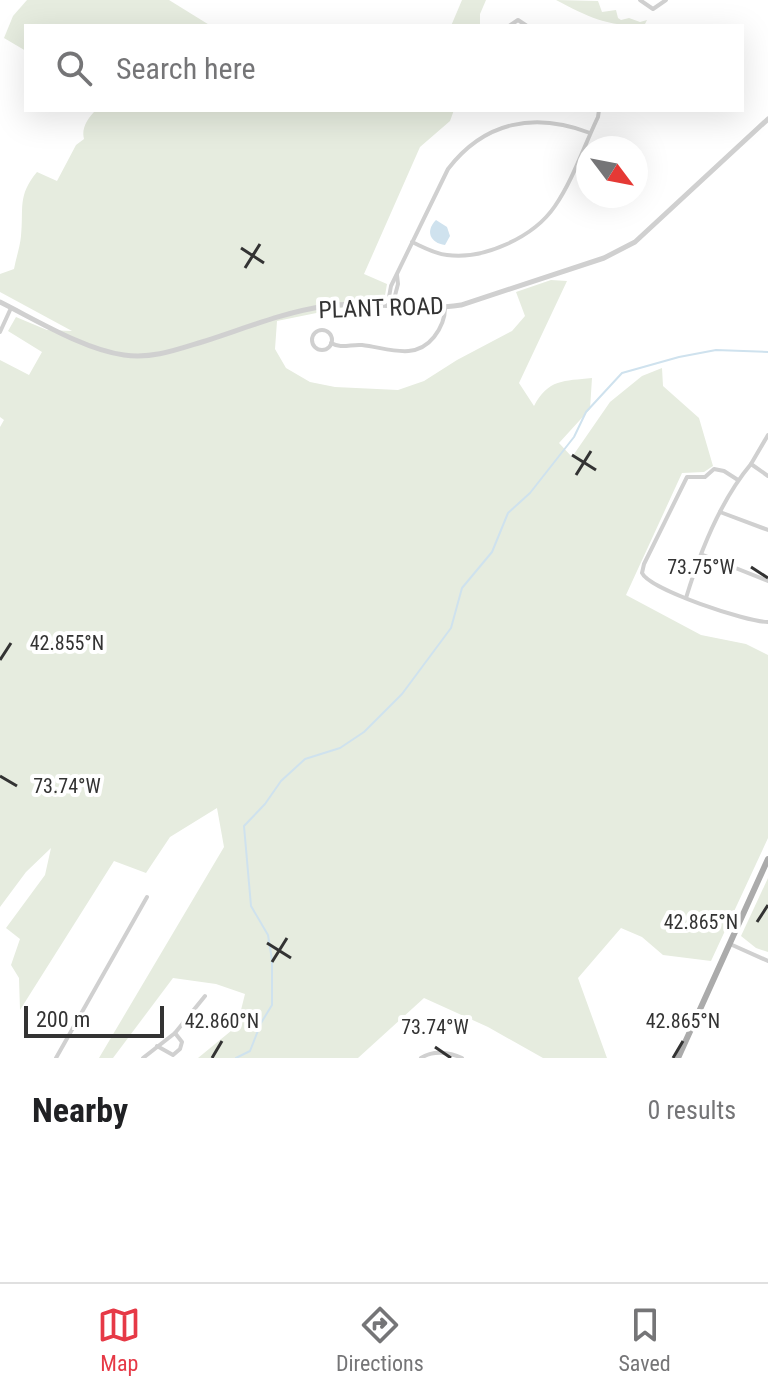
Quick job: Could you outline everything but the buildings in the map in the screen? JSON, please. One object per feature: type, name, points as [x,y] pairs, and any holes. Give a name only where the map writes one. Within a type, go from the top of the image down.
[{"type":"main road","points":[[678,1058],[768,859]]},
{"type":"street","points":[[640,0],[653,9],[666,0]]},
{"type":"street","points":[[412,242],[440,254],[465,255],[502,247],[530,232],[556,205],[598,112]]},
{"type":"street","name":"PLANT ROAD","points":[[0,302],[96,347],[122,355],[147,356],[326,306],[445,308],[486,299],[604,258],[635,242],[768,119]]},
{"type":"street","points":[[392,307],[398,284],[397,274],[448,169],[460,154],[498,128],[520,123],[560,123],[590,133]]},
{"type":"street","points":[[0,332],[11,308]]},
{"type":"street","points":[[331,343],[339,347],[354,345],[412,351],[437,334],[445,308]]},
{"type":"street","points":[[325,330],[330,334],[331,343],[327,349],[320,350],[314,347],[312,337],[315,332],[325,330]]},
{"type":"street","points":[[686,598],[720,512],[768,435]]},
{"type":"street","points":[[751,464],[768,476]]},
{"type":"street","points":[[738,480],[714,469],[705,477],[687,477],[642,573],[647,581],[686,598],[729,614],[768,622]]},
{"type":"street","points":[[720,512],[768,530]]},
{"type":"street","points":[[702,555],[768,581]]},
{"type":"street","points":[[56,1058],[147,897]]},
{"type":"street","points":[[729,944],[768,961]]},
{"type":"street","points":[[143,1058],[175,1033],[205,996]]},
{"type":"street","points":[[157,1046],[169,1054],[176,1053],[182,1042],[175,1033]]},
{"type":"street","points":[[421,1058],[441,1053],[462,1058]]},
{"type":"shaded area","points":[[27,0],[169,0],[208,24],[24,24],[24,50],[4,38],[13,16]]},
{"type":"shaded area","points":[[462,0],[486,0],[480,14],[480,24],[452,24]]},
{"type":"shaded area","points":[[556,0],[598,1],[602,12],[616,10],[621,20],[647,20],[645,24],[620,24],[588,16]]},
{"type":"shaded area","points":[[94,112],[453,112],[450,121],[420,147],[364,274],[387,284],[384,301],[364,310],[341,308],[277,321],[275,349],[286,368],[310,382],[335,387],[398,390],[424,381],[512,331],[525,316],[516,292],[551,280],[567,281],[519,383],[534,406],[551,386],[592,378],[590,409],[559,443],[572,457],[610,402],[642,376],[662,368],[663,386],[699,418],[713,466],[704,472],[682,473],[626,595],[701,635],[746,644],[768,655],[768,838],[711,961],[663,955],[642,937],[621,928],[578,978],[607,1058],[543,1058],[488,1027],[424,998],[358,1058],[198,1058],[237,1026],[245,994],[216,984],[173,978],[113,1058],[99,1058],[224,847],[217,808],[170,837],[146,873],[114,861],[20,1010],[19,978],[11,965],[20,939],[6,928],[45,875],[51,848],[26,872],[0,907],[0,427],[4,420],[0,417],[0,360],[29,375],[42,352],[8,331],[16,317],[47,330],[72,331],[0,292],[0,274],[14,269],[26,188],[37,172],[57,181],[76,145],[84,139],[83,131]]},
{"type":"shaded area","points":[[768,878],[768,952],[756,948],[741,936]]},
{"type":"water","points":[[436,220],[447,227],[450,236],[445,245],[431,236]]},
{"type":"waterway","points":[[236,1058],[250,1051],[272,1005],[272,960],[268,935],[251,906],[244,826],[281,781],[305,759],[340,748],[364,732],[402,694],[451,628],[462,588],[492,552],[508,513],[530,493],[574,437],[586,412],[622,373],[716,350],[768,352]]}]
